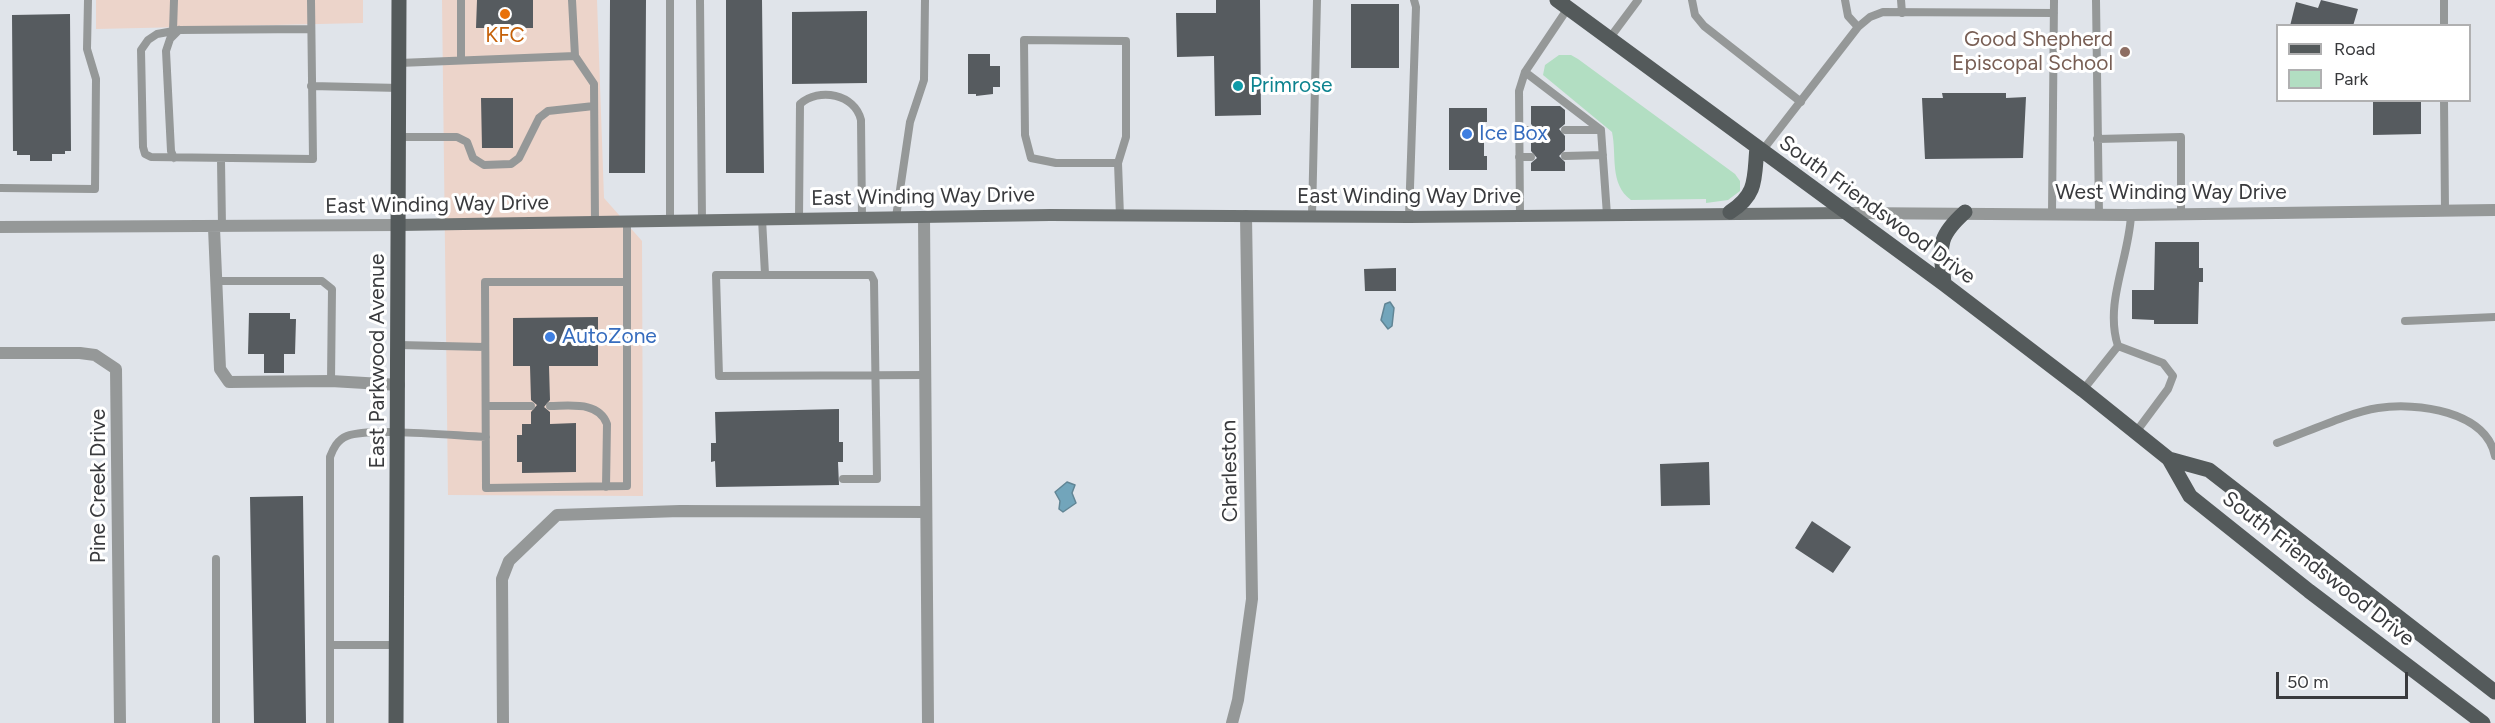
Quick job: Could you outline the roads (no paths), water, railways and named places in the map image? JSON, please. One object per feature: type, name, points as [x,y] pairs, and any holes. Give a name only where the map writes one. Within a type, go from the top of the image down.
[{"type":"main road","name":"East Parkwood Avenue","points":[[396,723],[399,0]]},
{"type":"main road","name":"South Friendswood Drive","points":[[1563,4],[1944,284],[2083,390],[2169,459],[2190,496],[2309,591],[2483,723]]},
{"type":"main road","points":[[1730,212],[1744,203],[1752,191],[1760,149]]},
{"type":"main road","points":[[1944,284],[1942,238],[1950,226],[1965,212]]},
{"type":"main road","name":"South Friendswood Drive","points":[[2169,459],[2209,470],[2489,687]]},
{"type":"street","name":"West Winding Way Drive","points":[[1847,213],[1965,212],[2131,215],[2495,210]]},
{"type":"street","name":"East Winding Way Drive","points":[[0,227],[399,225],[897,217],[1409,217],[1730,212],[1847,213]]},
{"type":"street","name":"Charleston","points":[[1232,723],[1252,599],[1246,216]]},
{"type":"street","points":[[924,217],[928,723]]},
{"type":"street","points":[[218,227],[220,369],[225,380],[229,382],[331,381],[399,385]]},
{"type":"street","name":"Pine Creek Drive","points":[[0,353],[80,352],[95,355],[116,369],[120,723]]},
{"type":"street","points":[[503,723],[502,579],[508,561],[557,515],[680,511],[926,512]]},
{"type":"lane","points":[[0,188],[95,189],[96,79],[87,49],[88,0]]},
{"type":"lane","points":[[174,0],[176,30],[166,51],[171,151],[174,158]]},
{"type":"lane","points":[[310,30],[176,30],[148,40],[141,50],[140,66],[145,154],[221,160],[313,159],[311,0]]},
{"type":"lane","points":[[461,0],[461,60]]},
{"type":"lane","points":[[572,0],[575,56],[594,84],[595,222]]},
{"type":"lane","points":[[670,0],[670,221]]},
{"type":"lane","points":[[700,0],[702,220]]},
{"type":"lane","points":[[897,217],[910,122],[924,80],[925,0]]},
{"type":"lane","points":[[1312,216],[1317,0]]},
{"type":"lane","points":[[1409,217],[1416,7],[1414,0]]},
{"type":"lane","points":[[1609,39],[1638,0]]},
{"type":"lane","points":[[1692,0],[1695,15],[1704,26],[1801,102]]},
{"type":"lane","points":[[1845,0],[1848,16],[1858,27]]},
{"type":"lane","points":[[1901,0],[1902,13]]},
{"type":"lane","points":[[2052,213],[2054,0]]},
{"type":"lane","points":[[2096,0],[2099,214]]},
{"type":"lane","points":[[2444,0],[2444,24]]},
{"type":"lane","points":[[1520,216],[1520,91],[1525,72],[1563,4]]},
{"type":"lane","points":[[1760,149],[1801,102],[1858,27],[1870,17],[1883,12],[2054,13]]},
{"type":"lane","points":[[1118,163],[1056,163],[1031,158],[1025,135],[1024,39],[1126,41],[1126,137],[1118,163],[1120,216]]},
{"type":"lane","points":[[399,63],[575,56]]},
{"type":"lane","points":[[1525,72],[1601,130],[1607,215]]},
{"type":"lane","points":[[311,87],[400,88]]},
{"type":"lane","points":[[799,219],[800,104],[808,97],[838,96],[852,102],[858,109],[862,218]]},
{"type":"lane","points":[[2444,102],[2445,210]]},
{"type":"lane","points":[[399,137],[457,137],[467,142],[473,158],[484,165],[511,164],[519,158],[539,118],[548,111],[594,106]]},
{"type":"lane","points":[[1520,130],[1531,130]]},
{"type":"lane","points":[[1565,130],[1601,130]]},
{"type":"lane","points":[[2097,139],[2181,136],[2181,213]]},
{"type":"lane","points":[[1565,156],[1603,155]]},
{"type":"lane","points":[[1520,157],[1531,157]]},
{"type":"lane","points":[[218,227],[221,160]]},
{"type":"lane","points":[[2131,215],[2130,235],[2114,302],[2114,335],[2118,346],[2163,363],[2173,376],[2168,389],[2136,432]]},
{"type":"lane","points":[[762,219],[765,274]]},
{"type":"lane","points":[[627,222],[627,282],[626,383],[627,486],[486,488],[485,282],[627,282]]},
{"type":"lane","points":[[843,479],[877,479],[875,375],[874,281],[871,275],[716,275],[719,376],[875,375],[925,375]]},
{"type":"lane","points":[[217,281],[322,281],[332,289],[331,381]]},
{"type":"lane","points":[[2405,321],[2495,317]]},
{"type":"lane","points":[[399,345],[485,346]]},
{"type":"lane","points":[[2083,390],[2118,346]]},
{"type":"lane","points":[[486,406],[531,406]]},
{"type":"lane","points":[[550,406],[587,408],[597,410],[604,415],[606,487]]},
{"type":"lane","points":[[2277,443],[2376,408],[2410,406],[2468,419],[2494,441],[2495,456]]},
{"type":"lane","points":[[330,723],[330,458],[335,446],[347,436],[399,433],[486,437]]},
{"type":"lane","points":[[216,559],[216,723]]},
{"type":"lane","points":[[331,645],[397,645]]},
{"type":"water","points":[[1390,302],[1394,308],[1392,326],[1388,329],[1381,320],[1385,304]]},
{"type":"water","points":[[1067,482],[1075,485],[1072,493],[1076,503],[1063,512],[1059,509],[1060,501],[1055,492]]},
{"type":"place","name":"KFC","points":[[505,14]]},
{"type":"place","name":"Good Shepherd Episcopal School","points":[[2125,52]]},
{"type":"place","name":"Primrose","points":[[1238,86]]},
{"type":"place","name":"Ice Box","points":[[1467,134]]},
{"type":"place","name":"AutoZone","points":[[550,337]]}]
